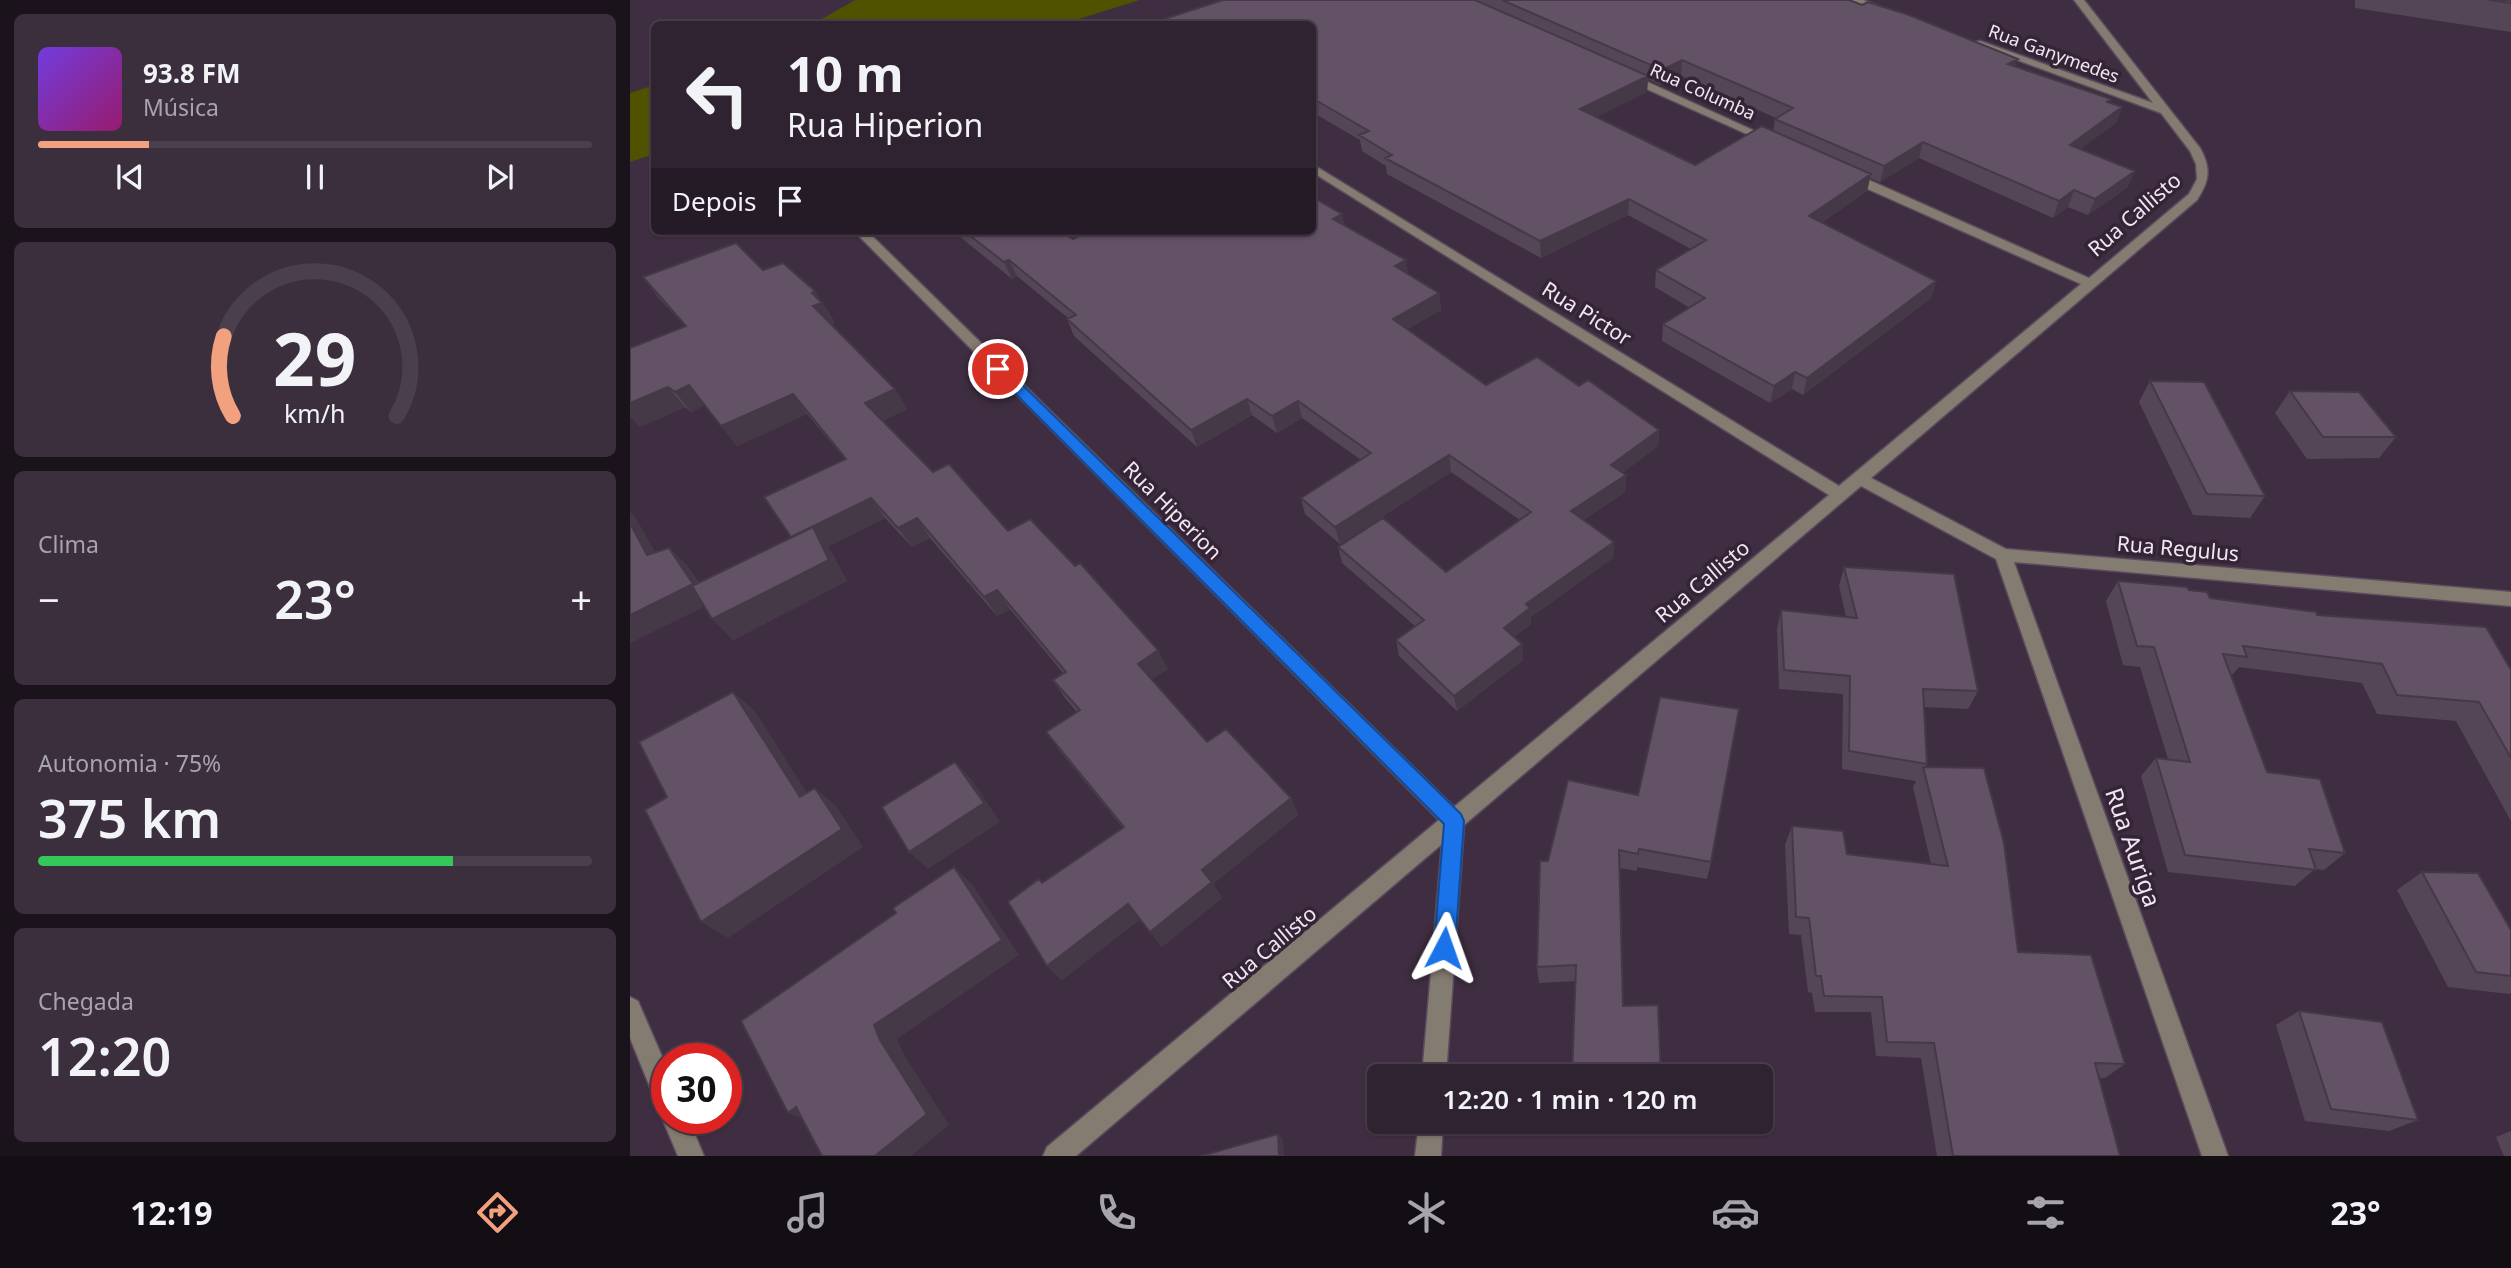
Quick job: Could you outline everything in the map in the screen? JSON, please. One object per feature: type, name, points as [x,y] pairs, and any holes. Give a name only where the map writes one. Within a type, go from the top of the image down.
[{"type":"street","points":[[1854,0],[1893,14]]},
{"type":"street","name":"Rua Callisto","points":[[1056,1156],[2193,197],[2204,182],[2204,168],[2196,150],[2079,0]]},
{"type":"street","name":"Rua Ganymedes","points":[[1970,41],[2164,110]]},
{"type":"street","name":"Rua Columba","points":[[1620,74],[1785,147]]},
{"type":"street","name":"Rua Pictor","points":[[1316,169],[1840,494]]},
{"type":"street","points":[[1836,170],[2090,284]]},
{"type":"street","name":"Rua Hiperion","points":[[864,235],[1454,821]]},
{"type":"street","name":"Rua Regulus","points":[[1859,478],[2003,555],[2511,599]]},
{"type":"street","name":"Rua Auriga","points":[[2003,555],[2215,1156]]},
{"type":"street","points":[[1435,1064],[1454,821]]},
{"type":"street","points":[[630,1009],[651,1060]]},
{"type":"street","points":[[682,1134],[691,1156]]},
{"type":"street","points":[[1428,1156],[1430,1134]]},
{"type":"shaded area","points":[[855,0],[1140,0],[1072,21],[818,21]]},
{"type":"shaded area","points":[[651,86],[651,155],[630,162],[630,93]]},
{"type":"building","points":[[1223,0],[1475,0],[1648,76],[1580,109],[1695,165],[1762,126],[1871,174],[1809,216],[1936,281],[1807,378],[1795,372],[1774,386],[1663,324],[1705,298],[1656,270],[1706,240],[1629,199],[1540,241],[1385,158],[1392,155],[1359,135],[1369,131],[1316,100],[1316,21],[1158,21]]},
{"type":"building","points":[[1502,0],[1849,0],[1862,5],[1868,2],[1909,15],[2018,59],[2008,64],[2111,99],[2107,102],[2122,107],[2070,145],[2135,171],[2095,199],[2074,190],[2059,201],[1923,142],[1884,166],[1775,119],[1793,108],[1682,60],[1662,70]]},
{"type":"building","points":[[2489,0],[2511,0],[2511,3]]},
{"type":"building","points":[[1316,199],[1342,214],[1333,219],[1406,260],[1395,266],[1439,293],[1393,319],[1486,385],[1537,357],[1579,386],[1588,380],[1659,430],[1611,465],[1626,475],[1571,511],[1614,542],[1526,604],[1530,608],[1504,628],[1522,644],[1454,696],[1396,640],[1424,620],[1338,547],[1383,518],[1446,572],[1531,512],[1449,455],[1335,527],[1301,498],[1371,453],[1298,401],[1272,416],[1247,399],[1191,430],[1067,319],[1076,315],[1009,260],[1004,262],[969,235],[1066,235],[1073,239],[1082,235],[1316,235]]},
{"type":"building","points":[[736,243],[763,270],[783,263],[815,291],[812,293],[822,303],[813,306],[895,389],[865,403],[933,472],[949,464],[1008,531],[1030,519],[1075,566],[1080,563],[1158,650],[1138,664],[1207,742],[1226,729],[1291,798],[1202,870],[1212,882],[1150,932],[1128,904],[1047,966],[1008,902],[1039,879],[1042,883],[1124,827],[1046,732],[1080,710],[1053,680],[1066,672],[997,590],[984,597],[917,518],[898,528],[871,498],[791,537],[764,497],[846,459],[793,394],[721,426],[689,385],[675,392],[668,387],[630,403],[630,348],[686,326],[643,277]]},
{"type":"building","points":[[2150,381],[2204,382],[2265,496],[2207,494]]},
{"type":"building","points":[[2290,391],[2359,392],[2396,437],[2323,437]]},
{"type":"building","points":[[630,523],[647,555],[669,548],[693,584],[630,615]]},
{"type":"building","points":[[813,527],[829,560],[712,619],[692,586]]},
{"type":"building","points":[[1844,567],[1954,574],[1978,691],[1923,689],[1927,764],[1849,751],[1850,676],[1784,670],[1781,610],[1857,618]]},
{"type":"building","points":[[2118,581],[2187,587],[2189,590],[2207,592],[2210,598],[2316,612],[2317,615],[2486,627],[2511,670],[2511,758],[2479,702],[2397,695],[2382,664],[2243,646],[2247,657],[2223,654],[2267,772],[2320,779],[2345,853],[2309,849],[2316,870],[2185,855],[2156,758],[2190,762],[2154,647],[2137,646]]},
{"type":"building","points":[[733,692],[800,797],[815,788],[842,829],[701,922],[645,810],[667,797],[639,742]]},
{"type":"building","points":[[1660,697],[1739,709],[1711,862],[1639,849],[1638,854],[1619,850],[1623,1006],[1658,1005],[1660,1064],[1572,1064],[1576,965],[1537,967],[1540,861],[1548,861],[1568,780],[1638,795]]},
{"type":"building","points":[[955,762],[984,803],[909,852],[882,807]]},
{"type":"building","points":[[1923,767],[1984,768],[2004,843],[2018,952],[2091,955],[2125,1064],[2095,1063],[2120,1156],[1953,1156],[1934,1043],[1887,1042],[1882,997],[1824,996],[1821,976],[1816,976],[1809,918],[1796,917],[1792,826],[1843,831],[1847,854],[1948,866]]},
{"type":"building","points":[[954,867],[1002,940],[874,1025],[880,1040],[927,1114],[875,1156],[822,1156],[796,1107],[788,1113],[741,1021],[896,913],[893,908]]},
{"type":"building","points":[[2422,872],[2478,873],[2511,930],[2511,976],[2476,972]]},
{"type":"building","points":[[2299,1011],[2382,1022],[2418,1120],[2331,1109]]},
{"type":"building","points":[[1278,1134],[1279,1156],[1201,1156]]},
{"type":"route","points":[[998,369],[1454,821],[1444,948]]}]
